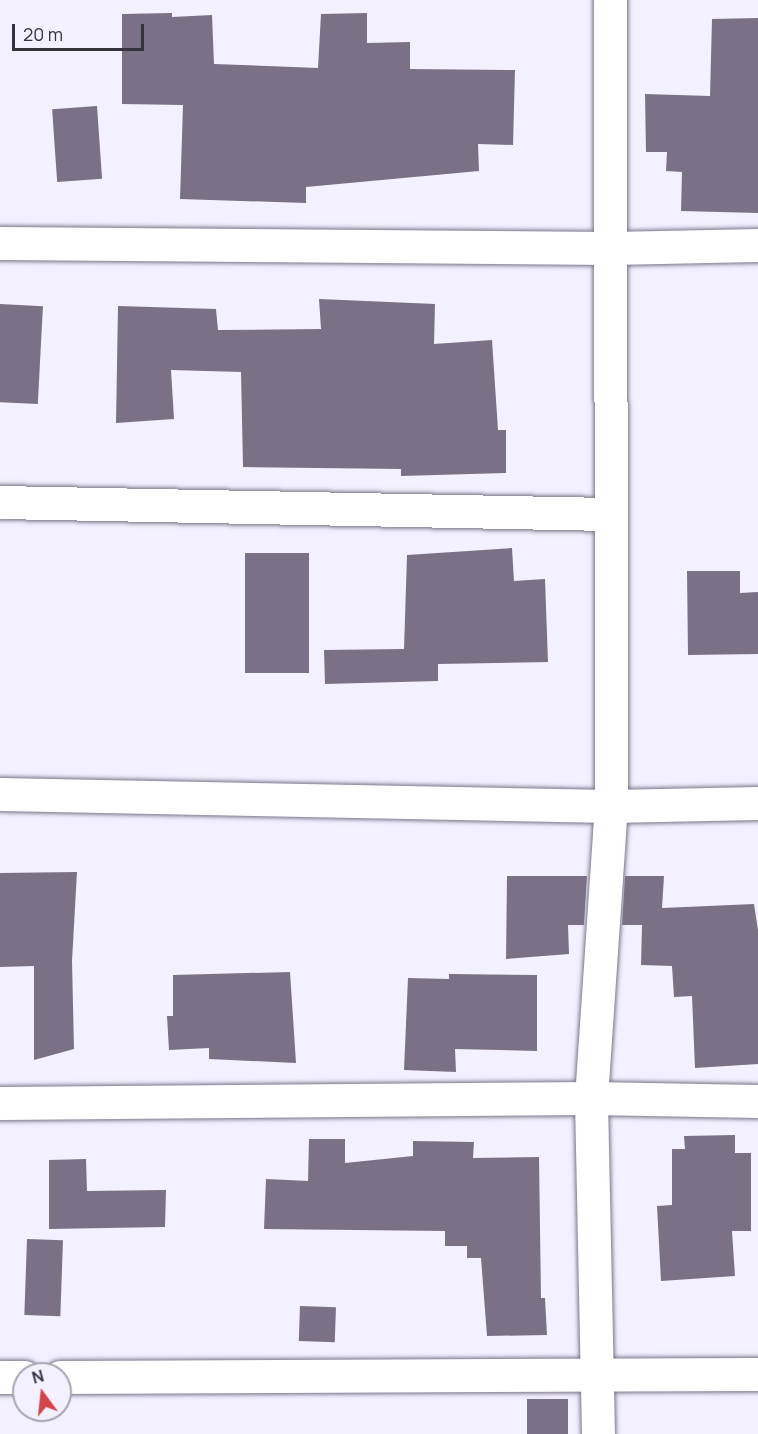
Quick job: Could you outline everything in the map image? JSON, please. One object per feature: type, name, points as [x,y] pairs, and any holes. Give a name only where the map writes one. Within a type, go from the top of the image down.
[{"type":"street","points":[[598,1434],[591,1098],[611,806],[610,0]]},
{"type":"street","points":[[0,243],[610,248],[758,244]]},
{"type":"street","points":[[0,502],[609,514]]},
{"type":"street","points":[[0,794],[611,806],[758,803]]},
{"type":"street","points":[[0,1103],[591,1098],[758,1101]]},
{"type":"street","points":[[72,1377],[758,1374]]},
{"type":"building","points":[[172,13],[172,17],[212,15],[214,64],[318,68],[321,14],[367,13],[367,43],[410,42],[410,69],[515,70],[513,145],[478,144],[479,171],[306,187],[306,203],[180,199],[183,105],[122,104],[122,14]]},
{"type":"building","points":[[758,18],[758,213],[681,211],[682,172],[666,171],[667,152],[646,152],[645,94],[710,96],[712,19]]},
{"type":"building","points":[[97,106],[102,179],[57,182],[52,109]]},
{"type":"building","points":[[319,299],[435,304],[434,344],[492,340],[498,430],[506,430],[506,473],[401,476],[401,469],[243,467],[241,372],[171,370],[174,419],[116,423],[118,306],[216,309],[218,330],[321,329]]},
{"type":"building","points":[[0,304],[43,306],[38,404],[0,402]]},
{"type":"building","points":[[512,548],[514,581],[545,579],[548,662],[438,664],[438,681],[325,684],[324,650],[404,649],[407,555]]},
{"type":"building","points":[[245,553],[309,553],[309,673],[245,673]]},
{"type":"building","points":[[687,571],[740,571],[740,593],[758,592],[758,654],[688,655]]},
{"type":"building","points":[[77,872],[72,961],[74,1049],[34,1060],[34,966],[0,967],[0,873]]},
{"type":"building","points":[[507,876],[587,876],[584,925],[568,925],[569,954],[506,959]]},
{"type":"building","points":[[625,876],[664,876],[662,908],[754,904],[758,930],[758,1064],[695,1068],[692,996],[674,997],[672,966],[641,965],[642,925],[622,925]]},
{"type":"building","points":[[290,972],[296,1063],[209,1059],[209,1048],[169,1050],[167,1016],[173,1016],[173,975]]},
{"type":"building","points":[[449,974],[537,975],[537,1051],[455,1049],[456,1072],[404,1070],[408,978],[449,979]]},
{"type":"building","points":[[735,1135],[735,1153],[751,1153],[751,1231],[732,1231],[735,1276],[661,1281],[657,1206],[672,1205],[672,1149],[685,1149],[684,1136]]},
{"type":"building","points":[[309,1139],[345,1139],[345,1163],[413,1156],[413,1141],[474,1142],[473,1158],[539,1157],[541,1298],[545,1298],[547,1335],[487,1336],[481,1258],[467,1258],[467,1246],[445,1246],[445,1231],[264,1229],[266,1179],[308,1181]]},
{"type":"building","points":[[86,1159],[87,1191],[166,1190],[165,1227],[49,1229],[49,1160]]},
{"type":"building","points":[[27,1239],[63,1240],[60,1316],[24,1315]]},
{"type":"building","points":[[300,1306],[336,1307],[335,1342],[299,1341]]},
{"type":"building","points":[[527,1399],[568,1399],[568,1434],[527,1434]]}]
